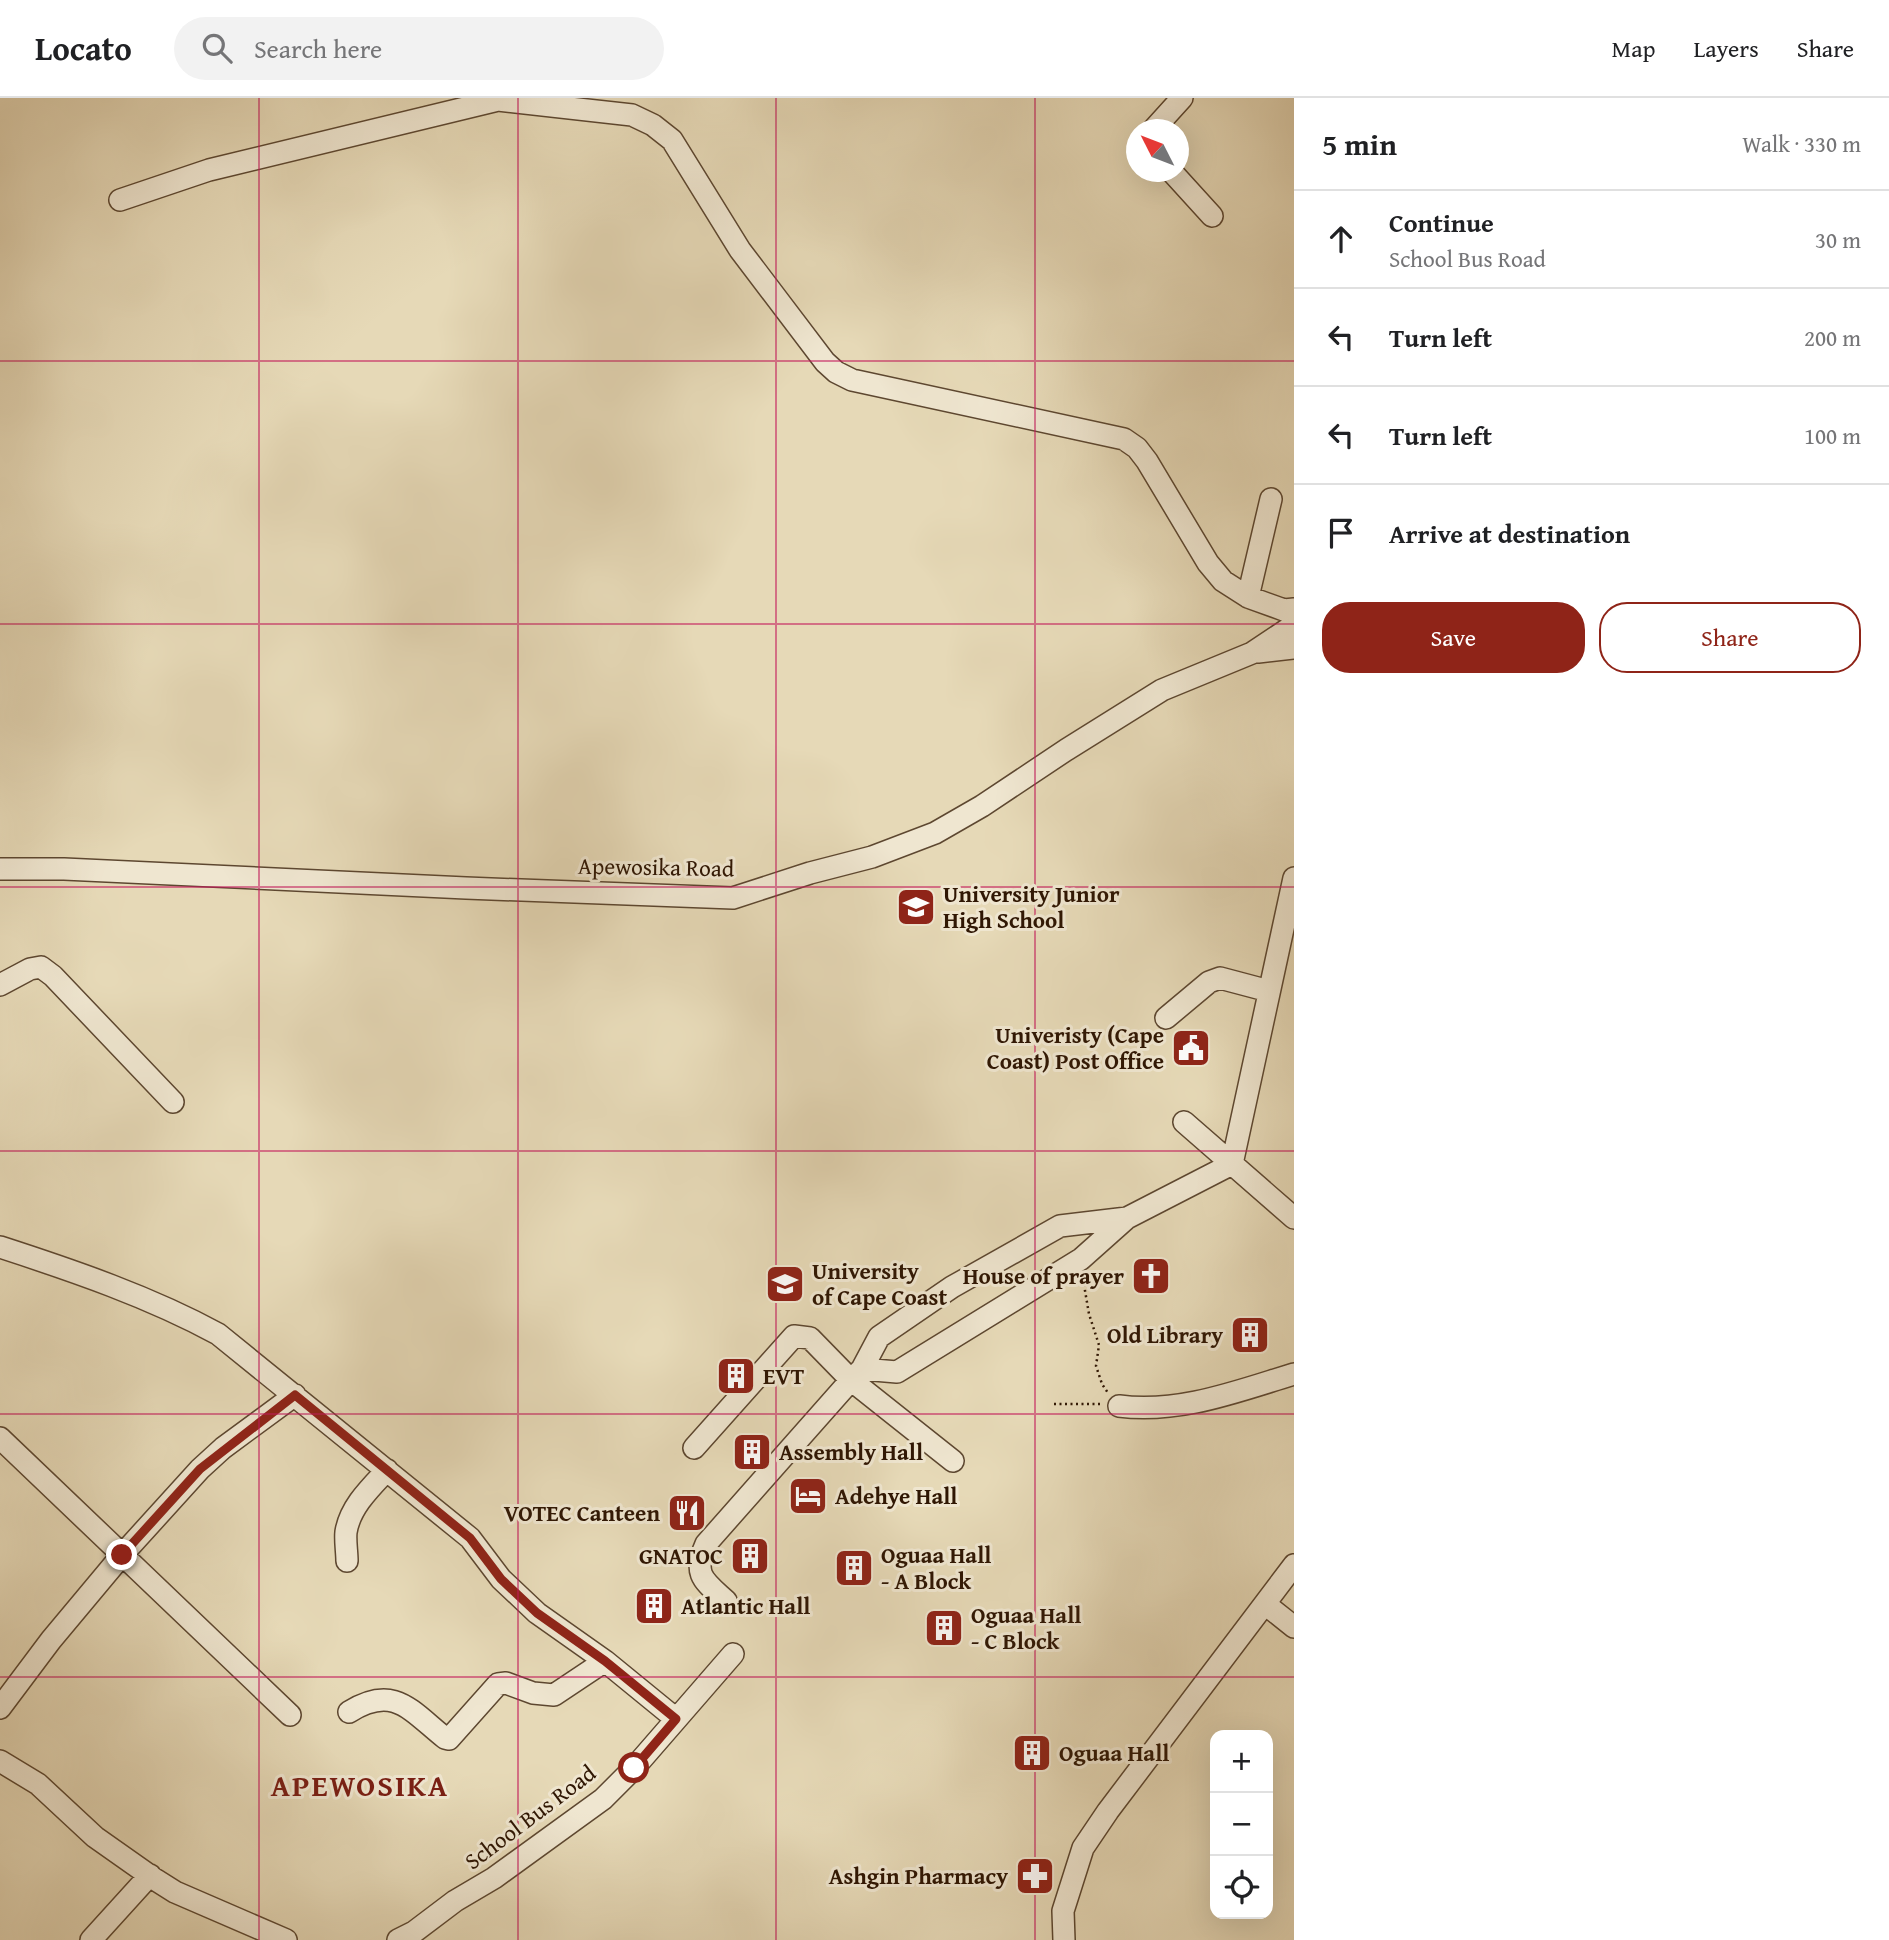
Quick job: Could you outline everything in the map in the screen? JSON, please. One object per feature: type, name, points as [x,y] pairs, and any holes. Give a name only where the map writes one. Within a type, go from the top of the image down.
[{"type":"street","points":[[1163,119],[1182,98]]},
{"type":"street","points":[[120,200],[209,170],[434,107],[497,99],[632,116],[653,125],[671,141],[740,250],[825,362],[836,372],[852,380],[1124,439],[1137,448],[1147,461],[1223,582],[1248,597],[1283,610],[1294,609]]},
{"type":"street","points":[[1181,182],[1212,216]]},
{"type":"street","points":[[1248,597],[1271,499]]},
{"type":"street","points":[[1252,653],[1294,625]]},
{"type":"street","points":[[1252,653],[1294,648]]},
{"type":"street","name":"Apewosika Road","points":[[0,869],[64,869],[733,898],[810,873],[872,857],[935,833],[1162,691],[1252,653]]},
{"type":"street","points":[[1232,1164],[1269,991],[1285,961],[1294,878]]},
{"type":"street","points":[[0,985],[30,969],[41,967],[53,976],[173,1102]]},
{"type":"street","points":[[1166,1018],[1209,982],[1220,978],[1269,991]]},
{"type":"street","points":[[1184,1122],[1294,1218]]},
{"type":"street","points":[[857,1374],[897,1372],[1078,1261],[1126,1218],[1232,1164]]},
{"type":"street","points":[[726,1601],[703,1580],[699,1566],[706,1544],[857,1374],[879,1338],[964,1280],[1060,1226],[1126,1218]]},
{"type":"street","points":[[0,1247],[184,1315],[218,1334],[470,1538],[501,1579],[537,1613],[605,1661],[676,1719]]},
{"type":"street","points":[[694,1448],[794,1336],[810,1338],[857,1374],[953,1461]]},
{"type":"street","points":[[1119,1406],[1145,1409],[1177,1406],[1294,1374]]},
{"type":"street","points":[[0,1708],[51,1640],[122,1555],[200,1469],[295,1395]]},
{"type":"street","points":[[0,1438],[290,1715]]},
{"type":"street","points":[[347,1561],[346,1532],[353,1511],[366,1492],[387,1470]]},
{"type":"street","points":[[1064,1940],[1063,1911],[1083,1848],[1294,1565]]},
{"type":"street","points":[[1265,1604],[1294,1615]]},
{"type":"street","points":[[1265,1604],[1294,1627]]},
{"type":"street","name":"School Bus Road","points":[[398,1940],[494,1878],[595,1806],[634,1768],[733,1654]]},
{"type":"street","points":[[349,1712],[366,1701],[382,1698],[403,1704],[444,1738],[449,1739],[498,1684],[506,1683],[533,1693],[554,1695],[605,1661]]},
{"type":"street","points":[[0,1761],[38,1784],[95,1837],[175,1892],[286,1940]]},
{"type":"street","points":[[91,1940],[150,1875]]},
{"type":"path","points":[[1078,1261],[1089,1314],[1099,1345],[1096,1366],[1102,1384],[1119,1406]]},
{"type":"path","points":[[1054,1404],[1092,1403],[1119,1406]]},
{"type":"place","name":"University Junior High School","points":[[916,907]]},
{"type":"place","name":"Univeristy (Cape Coast) Post Office","points":[[1191,1048]]},
{"type":"place","name":"House of prayer","points":[[1151,1276]]},
{"type":"place","name":"University of Cape Coast","points":[[785,1284]]},
{"type":"place","name":"Old Library","points":[[1250,1335]]},
{"type":"place","name":"EVT","points":[[736,1376]]},
{"type":"place","name":"Assembly Hall","points":[[752,1452]]},
{"type":"place","name":"Adehye Hall","points":[[808,1496]]},
{"type":"place","name":"VOTEC Canteen","points":[[687,1513]]},
{"type":"place","name":"GNATOC","points":[[750,1556]]},
{"type":"place","name":"Oguaa Hall - A Block","points":[[854,1568]]},
{"type":"place","name":"Atlantic Hall","points":[[654,1606]]},
{"type":"place","name":"Oguaa Hall - C Block","points":[[944,1628]]},
{"type":"place","name":"Oguaa Hall","points":[[1032,1753]]},
{"type":"place","name":"Ashgin Pharmacy","points":[[1035,1876]]},
{"type":"district","name":"APEWOSIKA","points":[[360,1786]]},
{"type":"route","points":[[122,1555],[200,1469],[223,1448],[295,1395],[470,1538],[501,1579],[537,1613],[605,1661],[676,1719],[634,1768]]}]
